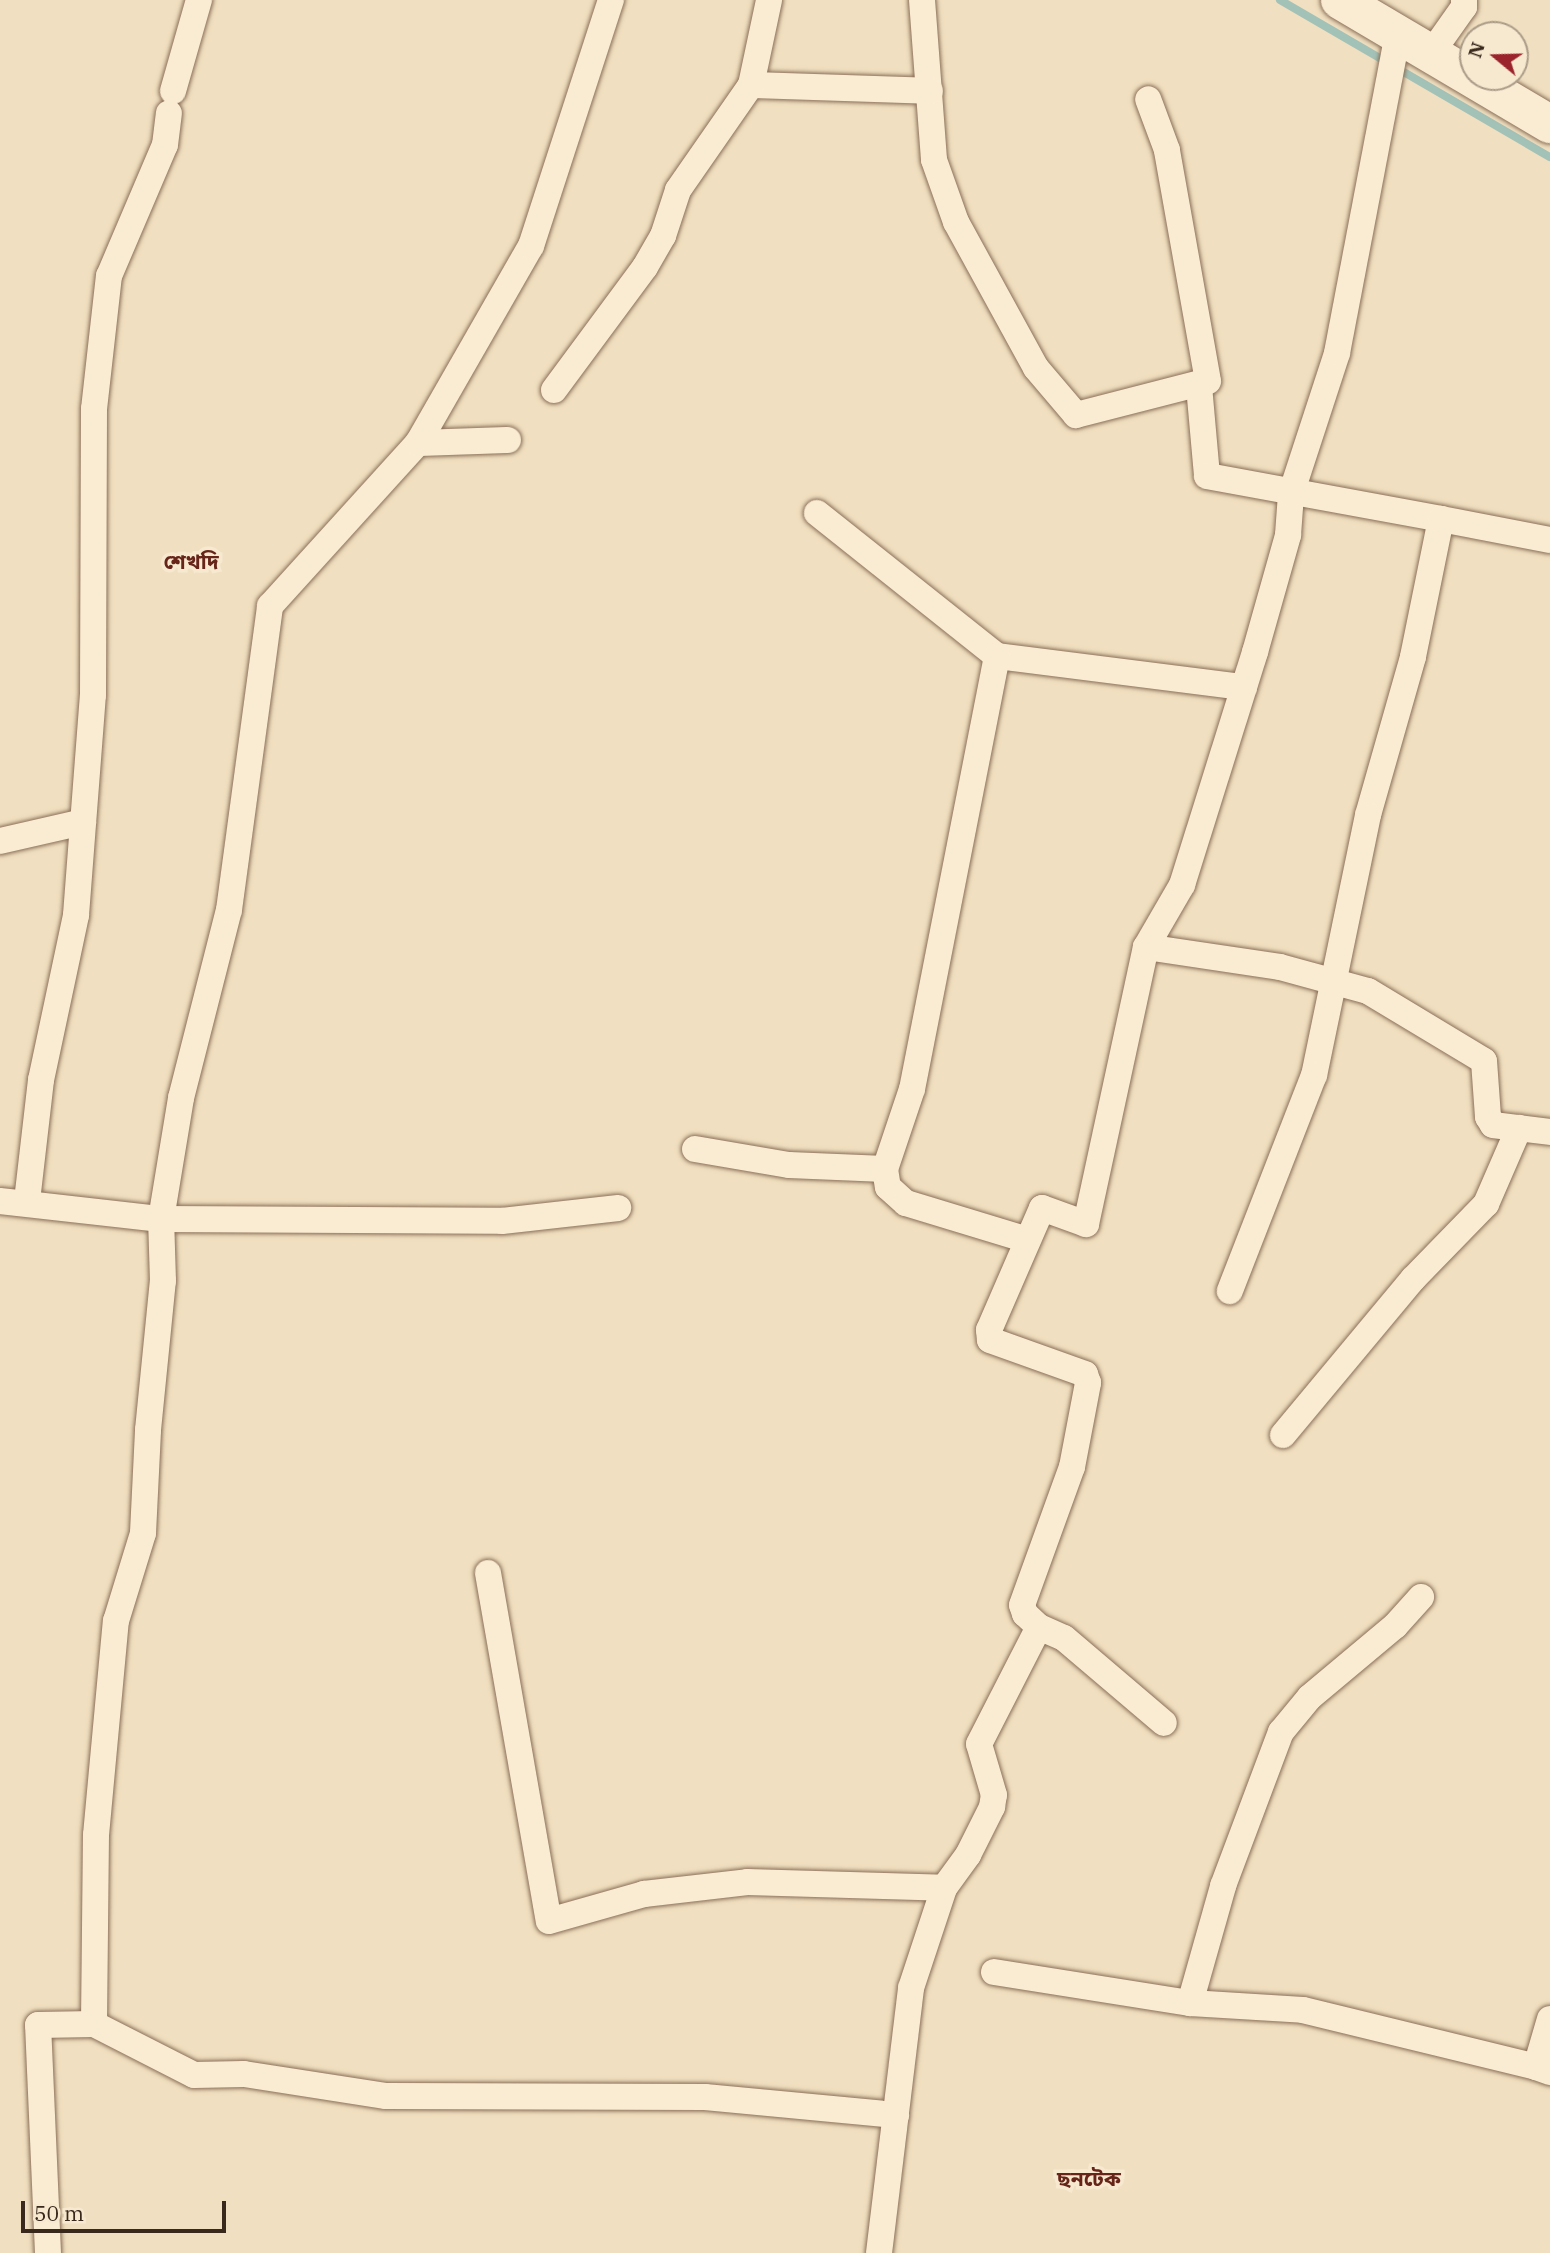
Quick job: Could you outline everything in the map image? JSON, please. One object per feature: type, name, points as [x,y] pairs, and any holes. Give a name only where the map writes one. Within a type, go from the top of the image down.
[{"type":"main road","points":[[1340,0],[1397,37],[1550,124]]},
{"type":"street","points":[[27,1201],[41,1080],[76,915],[93,695],[94,409],[109,276],[164,145],[171,102],[199,0]]},
{"type":"street","points":[[94,2024],[96,1835],[116,1621],[143,1533],[148,1430],[163,1281],[161,1219],[181,1098],[229,910],[270,606],[418,443],[531,246],[611,0]]},
{"type":"street","points":[[554,390],[645,267],[663,236],[678,190],[751,85],[769,0]]},
{"type":"street","points":[[922,0],[934,160],[956,222],[1035,368],[1076,415],[1199,386],[1208,381],[1167,150],[1148,99]]},
{"type":"street","points":[[1430,55],[1464,7],[1464,0]]},
{"type":"street","points":[[1164,1723],[1064,1638],[1038,1627],[1022,1605],[1072,1467],[1088,1383],[1085,1374],[990,1340],[989,1330],[1042,1208],[1086,1224],[1146,947],[1182,885],[1288,535],[1291,494],[1337,353],[1378,152],[1381,106],[1397,37]]},
{"type":"street","points":[[751,85],[930,91]]},
{"type":"street","points":[[1199,386],[1206,477],[1550,540]]},
{"type":"street","points":[[418,443],[508,440]]},
{"type":"street","points":[[817,513],[997,656],[1244,687]]},
{"type":"street","points":[[1230,1291],[1314,1075],[1368,815],[1413,657],[1441,519]]},
{"type":"street","points":[[997,656],[912,1088],[885,1169],[888,1187],[906,1203],[1028,1240]]},
{"type":"street","points":[[0,841],[83,822]]},
{"type":"street","points":[[1146,947],[1280,967],[1368,991],[1477,1054],[1484,1061],[1488,1117],[1493,1125],[1550,1132]]},
{"type":"street","points":[[1283,1435],[1413,1279],[1486,1205],[1519,1128]]},
{"type":"street","points":[[695,1149],[789,1165],[885,1169]]},
{"type":"street","points":[[0,1201],[27,1201],[161,1219],[502,1221],[618,1208]]},
{"type":"street","points":[[488,1573],[549,1922],[644,1894],[747,1882],[944,1888]]},
{"type":"street","points":[[1190,2003],[1223,1886],[1281,1732],[1310,1697],[1422,1597]]},
{"type":"street","points":[[879,2253],[911,1988],[944,1888],[992,1807],[994,1795],[979,1744],[1038,1627]]},
{"type":"street","points":[[994,1972],[1190,2003],[1303,2010],[1543,2070],[1550,2019]]},
{"type":"street","points":[[48,2253],[38,2025],[94,2024],[194,2075],[244,2074],[386,2096],[705,2097],[896,2115]]},
{"type":"waterway","points":[[1280,0],[1550,157]]},
{"type":"district","name":"শেখদি","points":[[191,561]]},
{"type":"district","name":"ছনটেক","points":[[1089,2178]]}]
